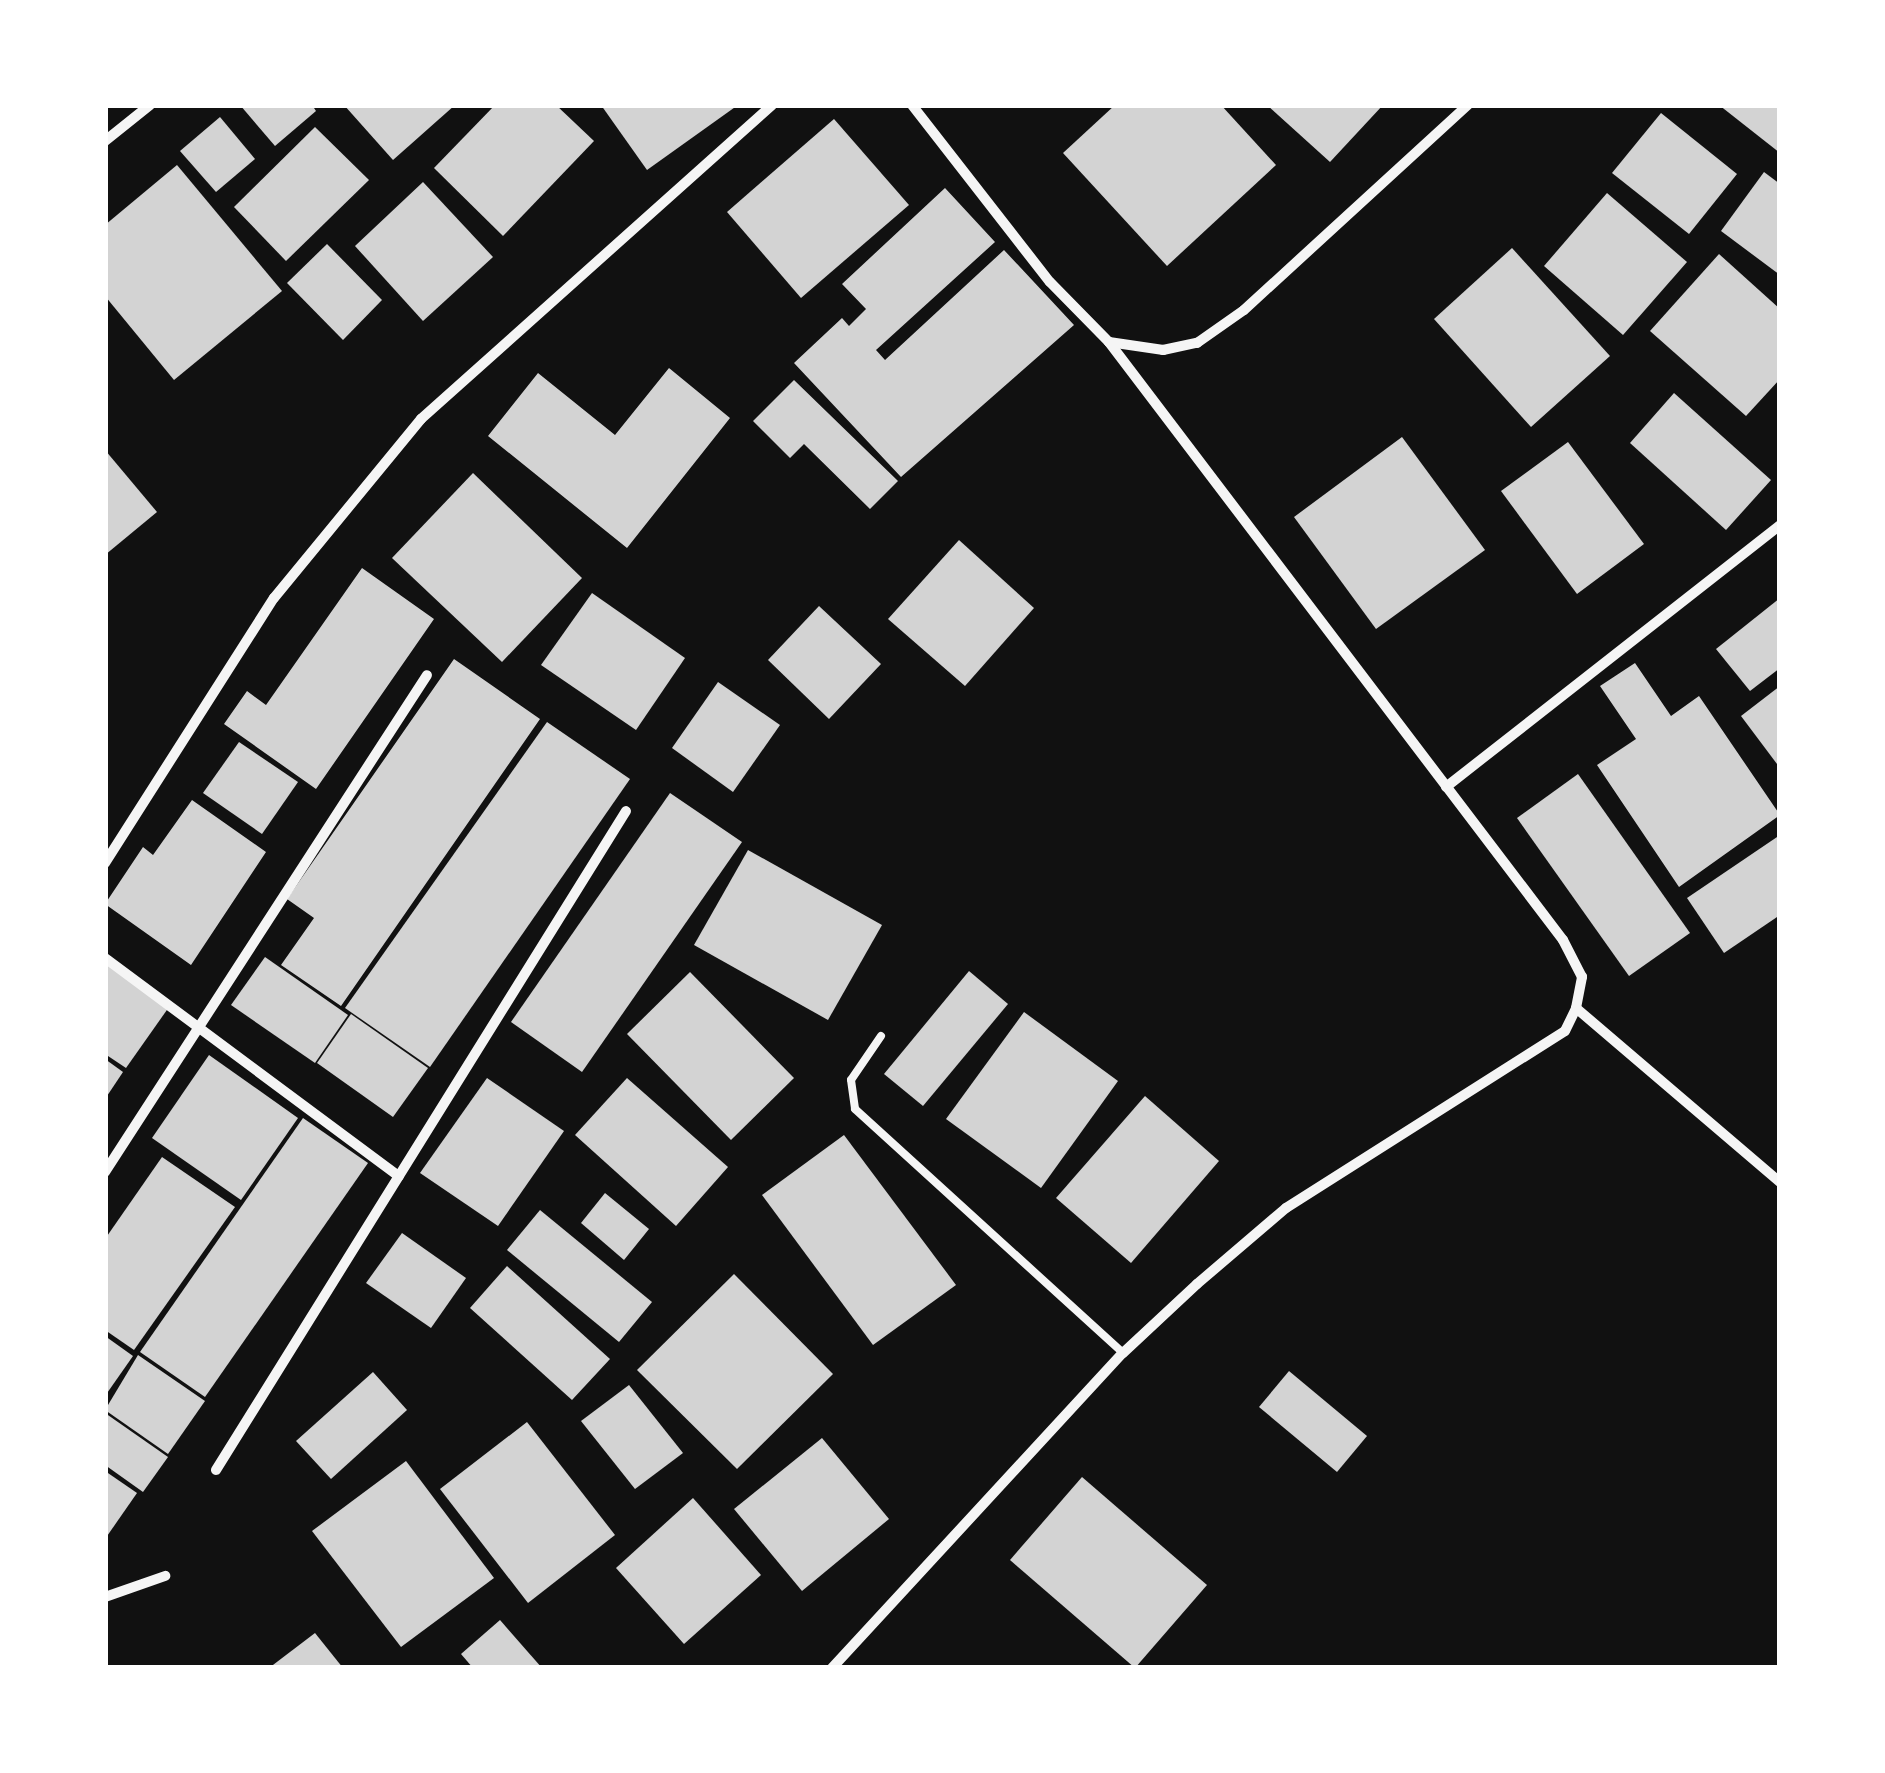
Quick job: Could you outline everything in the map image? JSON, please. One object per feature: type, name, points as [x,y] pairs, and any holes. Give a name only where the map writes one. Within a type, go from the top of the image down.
[{"type":"street","points":[[105,141],[150,105]]},
{"type":"street","points":[[105,863],[274,598],[420,420],[772,105]]},
{"type":"street","points":[[832,1668],[1123,1353],[1286,1208],[1564,1031],[1576,1008],[1582,977],[1563,940],[1109,342],[1050,282],[912,105]]},
{"type":"street","points":[[1109,342],[1163,350],[1197,343],[1244,310],[1468,105]]},
{"type":"street","points":[[1446,787],[1780,525]]},
{"type":"street","points":[[105,1172],[426,675]]},
{"type":"street","points":[[216,1470],[626,810]]},
{"type":"street","points":[[105,958],[399,1176]]},
{"type":"street","points":[[1576,1008],[1780,1182]]},
{"type":"street","points":[[105,1598],[165,1576]]},
{"type":"lane","points":[[881,1036],[851,1080],[855,1109],[1123,1353]]},
{"type":"building","points":[[240,105],[312,105],[316,111],[275,146]]},
{"type":"building","points":[[344,105],[455,105],[393,160]]},
{"type":"building","points":[[495,105],[556,105],[594,141],[503,236],[434,168]]},
{"type":"building","points":[[601,105],[738,105],[647,170]]},
{"type":"building","points":[[1115,105],[1221,105],[1276,165],[1167,266],[1063,153]]},
{"type":"building","points":[[1267,105],[1383,105],[1330,162]]},
{"type":"building","points":[[1719,105],[1780,105],[1780,153]]},
{"type":"building","points":[[1661,113],[1737,174],[1689,234],[1612,173]]},
{"type":"building","points":[[220,117],[255,159],[216,192],[180,151]]},
{"type":"building","points":[[834,119],[909,205],[801,298],[727,212]]},
{"type":"building","points":[[315,127],[369,180],[286,261],[234,207]]},
{"type":"building","points":[[177,165],[282,291],[174,380],[105,296],[105,225]]},
{"type":"building","points":[[1764,172],[1780,184],[1780,275],[1721,231]]},
{"type":"building","points":[[423,182],[493,257],[423,321],[355,246]]},
{"type":"building","points":[[945,188],[995,242],[876,350],[885,360],[1004,250],[1074,325],[901,477],[794,363],[842,318],[849,326],[866,309],[842,284]]},
{"type":"building","points":[[1607,193],[1687,262],[1623,335],[1544,266]]},
{"type":"building","points":[[327,244],[382,300],[343,340],[287,283]]},
{"type":"building","points":[[1512,248],[1610,356],[1531,427],[1434,319]]},
{"type":"building","points":[[1719,254],[1780,309],[1780,379],[1746,416],[1650,331]]},
{"type":"building","points":[[669,368],[730,418],[627,548],[488,436],[538,373],[615,435]]},
{"type":"building","points":[[794,380],[898,481],[870,509],[804,444],[790,458],[753,421]]},
{"type":"building","points":[[1674,393],[1771,480],[1726,530],[1630,443]]},
{"type":"building","points":[[1402,437],[1485,550],[1376,629],[1294,517]]},
{"type":"building","points":[[1568,442],[1644,544],[1577,594],[1501,491]]},
{"type":"building","points":[[105,450],[157,512],[105,555]]},
{"type":"building","points":[[473,473],[582,578],[502,662],[392,558]]},
{"type":"building","points":[[959,540],[1034,608],[965,686],[888,619]]},
{"type":"building","points":[[362,568],[434,619],[316,789],[224,724],[247,691],[266,705]]},
{"type":"building","points":[[592,593],[685,658],[636,730],[541,665]]},
{"type":"building","points":[[1780,598],[1780,668],[1750,691],[1716,649]]},
{"type":"building","points":[[819,606],[881,664],[829,719],[768,660]]},
{"type":"building","points":[[454,659],[540,719],[341,1006],[281,965],[314,918],[287,899]]},
{"type":"building","points":[[1635,663],[1671,716],[1699,696],[1780,815],[1679,887],[1597,765],[1636,739],[1600,686]]},
{"type":"building","points":[[718,682],[780,725],[733,792],[672,748]]},
{"type":"building","points":[[1780,686],[1780,768],[1741,716]]},
{"type":"building","points":[[547,722],[630,779],[430,1067],[345,1008]]},
{"type":"building","points":[[239,742],[298,782],[262,834],[203,793]]},
{"type":"building","points":[[1578,774],[1690,933],[1629,976],[1517,818]]},
{"type":"building","points":[[670,793],[742,842],[582,1072],[511,1022]]},
{"type":"building","points":[[192,800],[266,852],[191,965],[105,904],[143,847],[153,855]]},
{"type":"building","points":[[1780,835],[1780,915],[1724,953],[1687,898]]},
{"type":"building","points":[[748,850],[882,925],[828,1020],[694,945]]},
{"type":"building","points":[[265,957],[348,1015],[315,1063],[231,1005]]},
{"type":"building","points":[[105,962],[169,1007],[126,1068],[105,1054]]},
{"type":"building","points":[[969,971],[1008,1004],[923,1106],[884,1074]]},
{"type":"building","points":[[690,972],[794,1078],[731,1140],[627,1034]]},
{"type":"building","points":[[1024,1012],[1118,1081],[1041,1188],[946,1119]]},
{"type":"building","points":[[351,1014],[428,1068],[393,1117],[317,1063]]},
{"type":"building","points":[[209,1055],[298,1118],[241,1200],[152,1138]]},
{"type":"building","points":[[105,1059],[123,1072],[105,1099]]},
{"type":"building","points":[[487,1078],[564,1131],[498,1226],[420,1173]]},
{"type":"building","points":[[627,1078],[728,1167],[676,1226],[575,1135]]},
{"type":"building","points":[[1145,1096],[1219,1161],[1131,1263],[1056,1198]]},
{"type":"building","points":[[303,1118],[368,1163],[205,1397],[140,1352]]},
{"type":"building","points":[[844,1135],[956,1285],[873,1345],[762,1195]]},
{"type":"building","points":[[162,1157],[235,1207],[134,1350],[105,1330],[105,1239]]},
{"type":"building","points":[[605,1193],[649,1229],[624,1260],[581,1223]]},
{"type":"building","points":[[540,1210],[652,1302],[619,1342],[507,1250]]},
{"type":"building","points":[[402,1233],[466,1278],[431,1328],[366,1283]]},
{"type":"building","points":[[507,1266],[610,1359],[572,1400],[470,1308]]},
{"type":"building","points":[[734,1274],[833,1374],[737,1469],[637,1370]]},
{"type":"building","points":[[105,1336],[133,1356],[105,1396]]},
{"type":"building","points":[[138,1355],[205,1401],[168,1454],[105,1410]]},
{"type":"building","points":[[1289,1371],[1367,1436],[1337,1472],[1259,1407]]},
{"type":"building","points":[[373,1372],[407,1410],[331,1479],[296,1441]]},
{"type":"building","points":[[629,1385],[683,1453],[635,1489],[581,1421]]},
{"type":"building","points":[[105,1413],[168,1457],[143,1492],[105,1465]]},
{"type":"building","points":[[527,1422],[615,1535],[528,1603],[440,1489]]},
{"type":"building","points":[[822,1438],[889,1519],[802,1591],[734,1509]]},
{"type":"building","points":[[406,1461],[494,1578],[401,1647],[312,1531]]},
{"type":"building","points":[[105,1471],[137,1493],[105,1539]]},
{"type":"building","points":[[1082,1477],[1207,1585],[1135,1668],[1010,1560]]},
{"type":"building","points":[[693,1498],[761,1575],[684,1644],[616,1568]]},
{"type":"building","points":[[500,1620],[542,1668],[473,1668],[461,1654]]},
{"type":"building","points":[[315,1633],[343,1668],[269,1668]]}]
